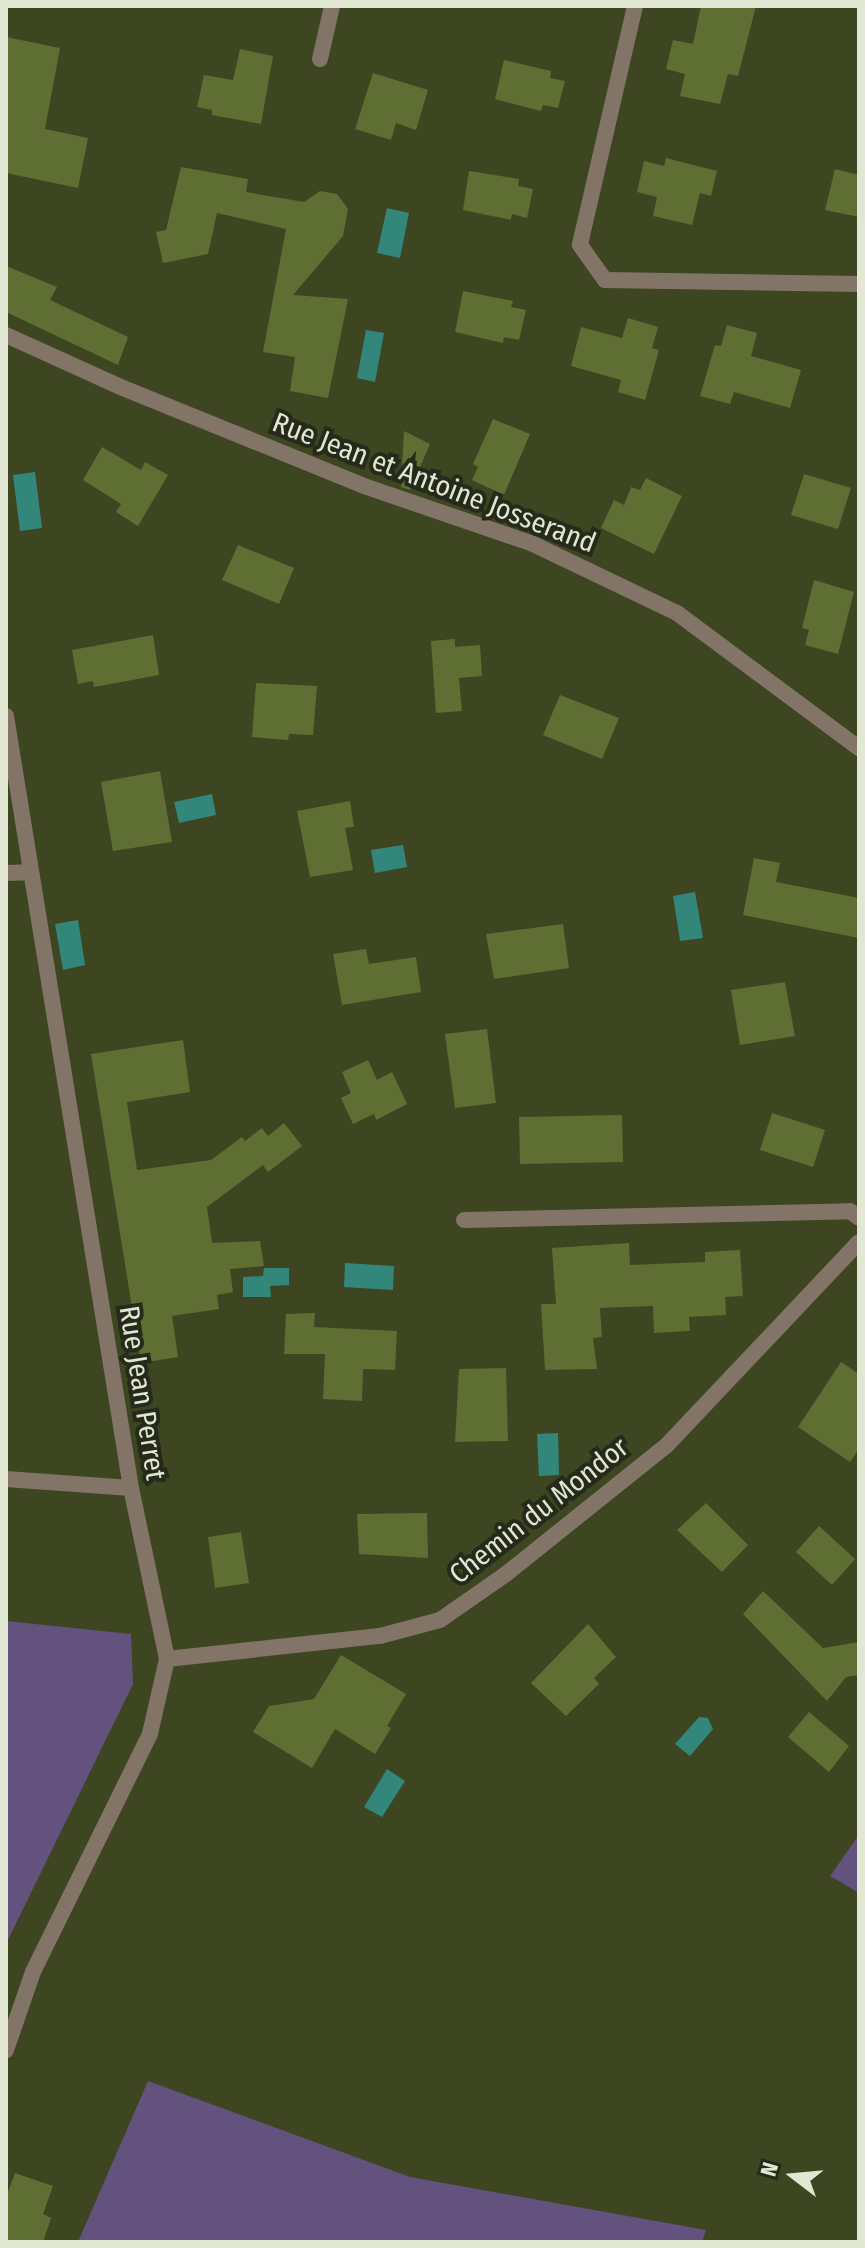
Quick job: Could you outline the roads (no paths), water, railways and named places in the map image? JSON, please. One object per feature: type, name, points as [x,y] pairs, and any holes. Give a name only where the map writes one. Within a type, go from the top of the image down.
[{"type":"street","points":[[320,59],[332,6]]},
{"type":"street","points":[[635,6],[580,245],[605,280],[859,284]]},
{"type":"street","name":"Rue Jean et Antoine Josserand","points":[[6,335],[123,388],[364,486],[533,544],[677,613],[859,748]]},
{"type":"street","name":"Rue Jean Perret","points":[[6,716],[131,1488],[167,1659],[150,1734],[33,1972],[6,2050]]},
{"type":"street","points":[[6,873],[29,872]]},
{"type":"street","points":[[464,1220],[850,1211],[859,1218]]},
{"type":"street","name":"Chemin du Mondor","points":[[167,1659],[380,1636],[440,1620],[506,1574],[667,1445],[859,1242]]},
{"type":"street","points":[[6,1479],[131,1488]]},
{"type":"water","points":[[387,208],[409,213],[400,258],[377,253]]},
{"type":"water","points":[[366,330],[384,333],[375,382],[357,378]]},
{"type":"water","points":[[35,472],[42,528],[20,531],[13,475]]},
{"type":"water","points":[[212,794],[216,815],[179,823],[174,802]]},
{"type":"water","points":[[403,845],[407,867],[375,873],[371,850]]},
{"type":"water","points":[[695,892],[703,938],[680,941],[673,896]]},
{"type":"water","points":[[78,920],[85,965],[63,970],[55,924]]},
{"type":"water","points":[[345,1263],[394,1266],[393,1290],[344,1287]]},
{"type":"water","points":[[264,1268],[289,1268],[289,1285],[270,1286],[271,1297],[243,1297],[243,1277],[263,1276]]},
{"type":"water","points":[[558,1433],[559,1475],[539,1476],[537,1434]]},
{"type":"water","points":[[699,1717],[708,1718],[713,1729],[690,1756],[675,1744]]},
{"type":"water","points":[[387,1769],[405,1781],[382,1817],[364,1807]]}]
